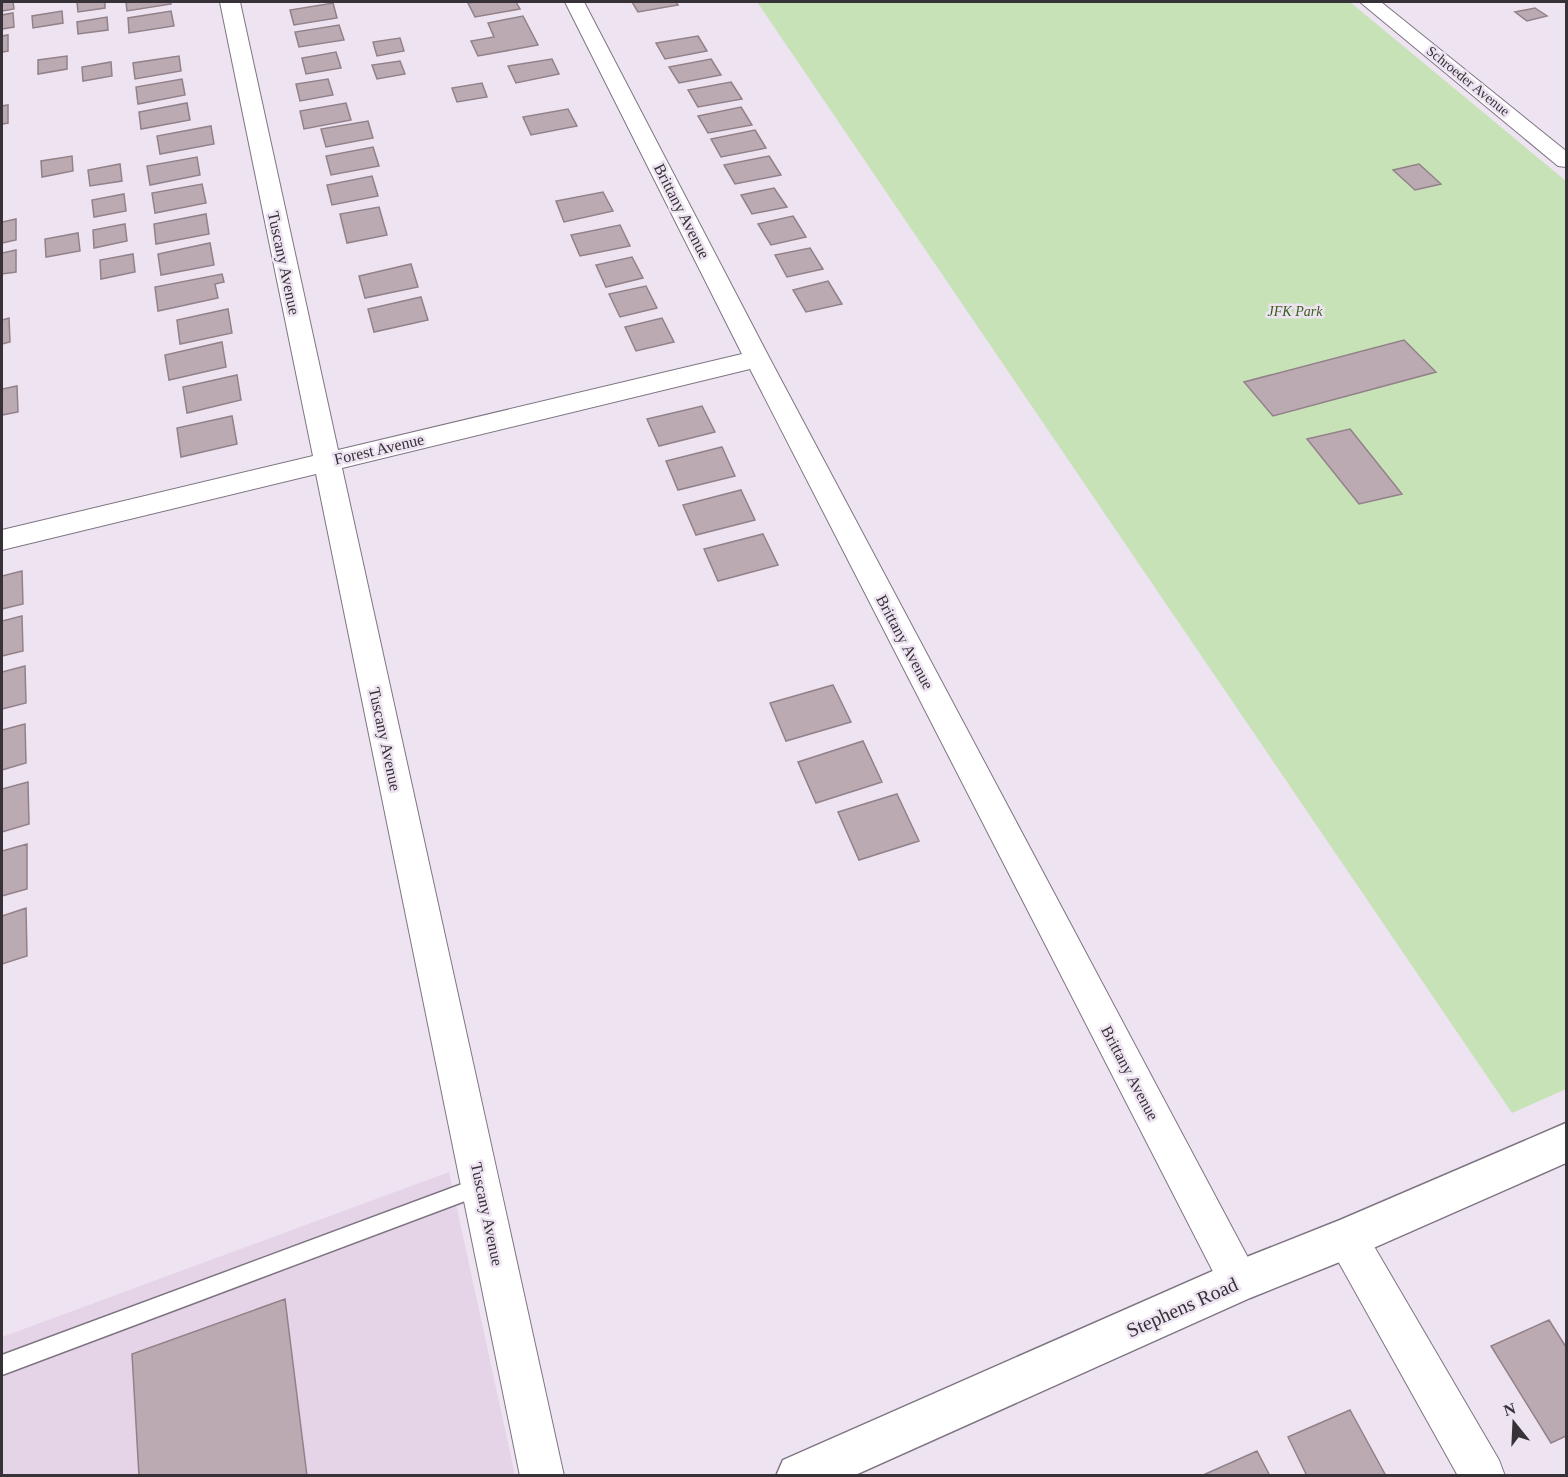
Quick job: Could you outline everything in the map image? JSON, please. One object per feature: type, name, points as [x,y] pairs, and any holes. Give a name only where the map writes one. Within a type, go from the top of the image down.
[{"type":"street","name":"Tuscany Avenue","points":[[230,2],[542,1476]]},
{"type":"street","name":"Brittany Avenue","points":[[575,2],[757,358],[1239,1281]]},
{"type":"street","name":"Schroeder Avenue","points":[[1370,2],[1566,161]]},
{"type":"street","name":"Forest Avenue","points":[[2,540],[757,358]]},
{"type":"street","name":"Stephens Road","points":[[799,1476],[1239,1281],[1347,1238],[1566,1143]]},
{"type":"street","points":[[1347,1238],[1483,1476]]},
{"type":"lane","points":[[2,1365],[481,1186]]},
{"type":"shaded area","points":[[449,1172],[515,1475],[2,1476],[2,1337]]},
{"type":"green space","name":"JFK Park","points":[[757,2],[1350,2],[1566,181],[1566,1089],[1512,1113]]},
{"type":"building","points":[[2,2],[13,2],[14,9],[2,11]]},
{"type":"building","points":[[77,2],[105,2],[105,8],[78,12]]},
{"type":"building","points":[[126,2],[170,2],[171,4],[127,11]]},
{"type":"building","points":[[516,2],[520,9],[475,17],[468,3]]},
{"type":"building","points":[[632,2],[676,2],[678,5],[638,12]]},
{"type":"building","points":[[333,3],[337,18],[294,25],[290,10]]},
{"type":"building","points":[[1535,8],[1547,16],[1527,21],[1515,12]]},
{"type":"building","points":[[62,11],[63,23],[33,28],[32,16]]},
{"type":"building","points":[[171,11],[174,26],[129,33],[128,18]]},
{"type":"building","points":[[13,13],[14,27],[2,29],[2,15]]},
{"type":"building","points":[[523,16],[538,45],[478,56],[471,41],[494,37],[488,23]]},
{"type":"building","points":[[107,17],[108,30],[78,34],[77,22]]},
{"type":"building","points":[[339,25],[344,40],[299,47],[295,32]]},
{"type":"building","points":[[8,35],[8,51],[2,52],[2,36]]},
{"type":"building","points":[[698,36],[707,51],[665,59],[656,43]]},
{"type":"building","points":[[400,38],[404,51],[377,56],[373,42]]},
{"type":"building","points":[[336,52],[341,68],[306,74],[302,58]]},
{"type":"building","points":[[67,56],[67,69],[38,74],[38,60]]},
{"type":"building","points":[[179,56],[181,71],[135,79],[133,63]]},
{"type":"building","points":[[552,59],[559,74],[516,83],[508,66]]},
{"type":"building","points":[[711,59],[721,75],[679,83],[669,67]]},
{"type":"building","points":[[400,61],[405,74],[377,79],[372,65]]},
{"type":"building","points":[[111,62],[112,76],[83,81],[82,67]]},
{"type":"building","points":[[182,79],[185,95],[138,104],[136,87]]},
{"type":"building","points":[[328,79],[333,95],[300,101],[296,84]]},
{"type":"building","points":[[731,82],[742,99],[698,107],[688,90]]},
{"type":"building","points":[[482,83],[487,97],[457,102],[452,88]]},
{"type":"building","points":[[187,103],[190,120],[141,129],[139,112]]},
{"type":"building","points":[[346,103],[351,120],[304,129],[300,111]]},
{"type":"building","points":[[8,105],[8,123],[2,124],[2,106]]},
{"type":"building","points":[[741,107],[752,125],[708,133],[698,116]]},
{"type":"building","points":[[568,109],[577,126],[531,135],[523,117]]},
{"type":"building","points":[[368,121],[373,138],[326,147],[321,129]]},
{"type":"building","points":[[211,126],[214,144],[160,154],[157,136]]},
{"type":"building","points":[[755,130],[766,148],[721,157],[711,139]]},
{"type":"building","points":[[373,147],[379,166],[331,175],[326,156]]},
{"type":"building","points":[[72,156],[73,171],[42,177],[41,161]]},
{"type":"building","points":[[769,156],[781,175],[735,184],[724,165]]},
{"type":"building","points":[[197,157],[200,175],[150,185],[147,166]]},
{"type":"building","points":[[120,164],[122,181],[90,186],[88,170]]},
{"type":"building","points":[[1419,164],[1441,184],[1415,190],[1393,170]]},
{"type":"building","points":[[372,176],[378,196],[332,205],[327,185]]},
{"type":"building","points":[[202,184],[206,203],[155,213],[152,193]]},
{"type":"building","points":[[774,188],[787,207],[752,214],[741,195]]},
{"type":"building","points":[[603,192],[613,211],[564,222],[556,201]]},
{"type":"building","points":[[124,194],[126,211],[94,217],[92,200]]},
{"type":"building","points":[[379,207],[387,235],[347,243],[340,214]]},
{"type":"building","points":[[206,214],[209,234],[156,244],[154,224]]},
{"type":"building","points":[[793,216],[806,237],[771,245],[758,224]]},
{"type":"building","points":[[16,219],[16,240],[2,243],[2,222]]},
{"type":"building","points":[[125,224],[127,241],[94,248],[93,230]]},
{"type":"building","points":[[620,225],[630,246],[580,256],[571,235]]},
{"type":"building","points":[[78,233],[80,251],[46,257],[45,239]]},
{"type":"building","points":[[210,243],[214,265],[161,275],[158,254]]},
{"type":"building","points":[[810,248],[823,269],[787,277],[775,255]]},
{"type":"building","points":[[16,250],[16,272],[2,274],[2,253]]},
{"type":"building","points":[[133,254],[135,272],[101,279],[100,260]]},
{"type":"building","points":[[632,257],[643,278],[606,287],[596,265]]},
{"type":"building","points":[[411,264],[418,287],[365,298],[359,276]]},
{"type":"building","points":[[222,274],[224,282],[215,284],[218,298],[158,311],[155,287]]},
{"type":"building","points":[[828,281],[842,304],[806,312],[793,290]]},
{"type":"building","points":[[646,286],[657,308],[620,317],[609,294]]},
{"type":"building","points":[[421,297],[428,320],[374,332],[368,309]]},
{"type":"building","points":[[228,309],[232,333],[180,344],[177,320]]},
{"type":"building","points":[[9,318],[10,342],[2,344],[2,320]]},
{"type":"building","points":[[662,318],[674,342],[636,351],[625,327]]},
{"type":"building","points":[[1404,340],[1436,372],[1273,416],[1244,382]]},
{"type":"building","points":[[222,342],[226,367],[169,380],[165,355]]},
{"type":"building","points":[[237,375],[241,400],[187,413],[183,387]]},
{"type":"building","points":[[17,386],[18,412],[2,415],[2,389]]},
{"type":"building","points":[[702,406],[715,432],[659,446],[647,419]]},
{"type":"building","points":[[232,416],[237,444],[181,457],[177,428]]},
{"type":"building","points":[[1350,429],[1402,494],[1359,504],[1307,439]]},
{"type":"building","points":[[722,447],[735,476],[678,490],[666,461]]},
{"type":"building","points":[[741,490],[755,520],[696,535],[683,505]]},
{"type":"building","points":[[763,534],[778,565],[718,581],[704,549]]},
{"type":"building","points":[[22,571],[23,604],[2,609],[2,576]]},
{"type":"building","points":[[22,616],[23,651],[2,656],[2,621]]},
{"type":"building","points":[[25,666],[26,703],[2,709],[2,672]]},
{"type":"building","points":[[833,685],[851,722],[786,741],[770,703]]},
{"type":"building","points":[[25,724],[26,763],[2,770],[2,730]]},
{"type":"building","points":[[863,741],[882,782],[816,803],[798,762]]},
{"type":"building","points":[[28,782],[29,824],[2,832],[2,789]]},
{"type":"building","points":[[897,794],[919,841],[859,860],[838,812]]},
{"type":"building","points":[[27,844],[27,889],[2,896],[2,851]]},
{"type":"building","points":[[26,908],[27,956],[2,964],[2,916]]},
{"type":"building","points":[[285,1299],[307,1476],[139,1476],[132,1354]]},
{"type":"building","points":[[1549,1320],[1566,1347],[1566,1436],[1551,1443],[1491,1346]]},
{"type":"building","points":[[1350,1410],[1386,1476],[1307,1476],[1288,1437]]},
{"type":"building","points":[[1257,1451],[1270,1476],[1201,1476]]}]
